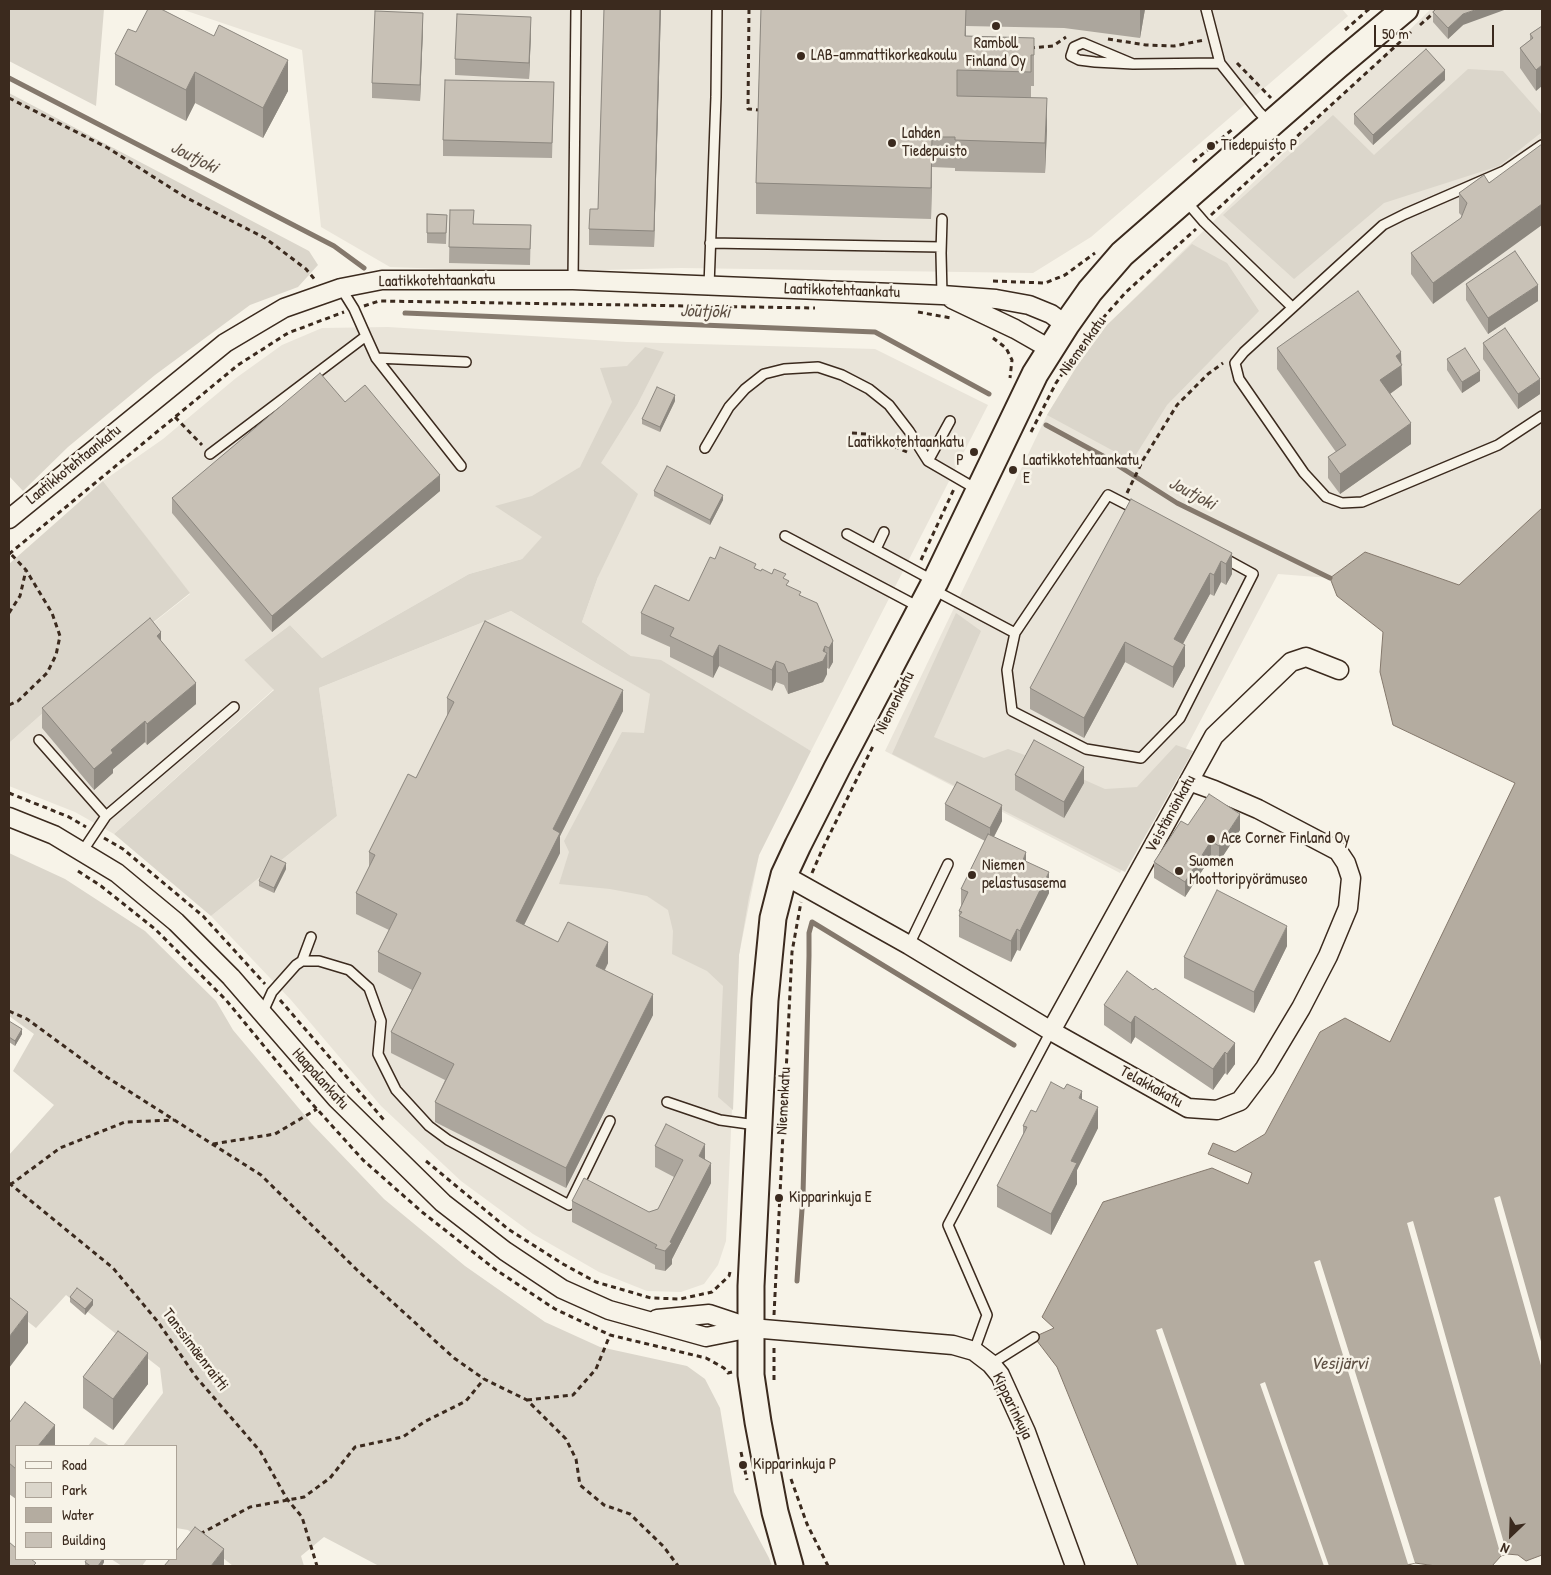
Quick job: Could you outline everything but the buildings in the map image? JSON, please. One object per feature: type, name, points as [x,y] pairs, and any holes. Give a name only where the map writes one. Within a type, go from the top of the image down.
[{"type":"street","name":"Niemenkatu","points":[[790,1566],[775,1512],[751,1376],[762,1329],[751,1286],[766,1000],[773,918],[784,876],[926,587],[969,484],[1050,349],[1090,291],[1122,254],[1184,200],[1265,118],[1405,9]]},
{"type":"street","name":"Laatikkotehtaankatu","points":[[9,519],[225,343],[284,308],[334,291],[382,280],[573,280],[942,295],[996,299],[1029,305],[1051,314],[1066,325]]},
{"type":"street","name":"Laatikkotehtaankatu","points":[[942,295],[1015,329],[1050,349]]},
{"type":"street","name":"Veistämönkatu","points":[[1051,1031],[1214,736],[1291,662],[1306,657],[1339,670]]},
{"type":"street","name":"Telakkakatu","points":[[784,876],[909,945],[1051,1031],[1188,1108],[1217,1110],[1240,1101],[1265,1068],[1301,1008],[1328,956],[1348,908],[1351,878],[1346,863],[1338,851],[1266,814],[1214,790],[1189,781]]},
{"type":"street","name":"Haapalankatu","points":[[9,817],[54,835],[117,874],[176,922],[231,978],[337,1099],[443,1203],[505,1251],[562,1289],[609,1310],[646,1320],[709,1314],[762,1329]]},
{"type":"street","name":"Kipparinkuja","points":[[762,1329],[953,1345],[974,1351],[991,1364],[1000,1375],[1026,1432],[1074,1566]]},
{"type":"lane","points":[[573,280],[576,9]]},
{"type":"lane","points":[[709,286],[717,9]]},
{"type":"lane","points":[[1206,9],[1220,63],[1265,118]]},
{"type":"lane","points":[[1132,64],[1083,43],[1074,47],[1071,56],[1079,60],[1094,62],[1132,64],[1220,63]]},
{"type":"lane","points":[[1542,144],[1504,171],[1383,225],[1292,307],[1244,352],[1235,363],[1239,379],[1304,473],[1326,497],[1342,503],[1362,502],[1498,445],[1542,416]]},
{"type":"lane","points":[[1184,200],[1204,222],[1292,307]]},
{"type":"lane","points":[[942,219],[942,295]]},
{"type":"lane","points":[[710,243],[941,247]]},
{"type":"lane","points":[[334,291],[354,309],[376,358],[461,466]]},
{"type":"lane","points":[[210,454],[366,336]]},
{"type":"lane","points":[[376,358],[466,362]]},
{"type":"lane","points":[[705,448],[728,407],[745,389],[764,374],[784,369],[818,367],[842,375],[869,389],[889,405],[909,431],[928,461],[969,484]]},
{"type":"lane","points":[[928,461],[950,421]]},
{"type":"lane","points":[[1148,517],[1108,494],[1015,633],[1007,670],[1012,711],[1086,749],[1141,758],[1180,718],[1253,574],[1210,550]]},
{"type":"lane","points":[[876,549],[884,532]]},
{"type":"lane","points":[[847,534],[876,549],[926,587]]},
{"type":"lane","points":[[785,536],[926,587],[1015,633]]},
{"type":"lane","points":[[82,852],[106,816],[234,707]]},
{"type":"lane","points":[[39,740],[106,816]]},
{"type":"lane","points":[[909,945],[948,864]]},
{"type":"lane","points":[[262,1014],[272,992],[296,965],[302,961],[311,937]]},
{"type":"lane","points":[[302,961],[319,962],[350,970],[369,988],[381,1021],[378,1054],[396,1090],[429,1126],[448,1140],[569,1206],[610,1121]]},
{"type":"lane","points":[[974,1351],[987,1315],[948,1225],[1051,1031]]},
{"type":"lane","points":[[667,1102],[720,1120],[759,1126]]},
{"type":"lane","points":[[991,1364],[1034,1337]]},
{"type":"path","points":[[749,9],[748,109],[759,110]]},
{"type":"path","points":[[1343,33],[1369,9]]},
{"type":"path","name":"Niemenkatu","points":[[1030,435],[1056,383],[1094,327],[1126,292],[1438,9]]},
{"type":"path","points":[[1190,166],[1229,131],[1265,118],[1276,96]]},
{"type":"path","points":[[9,98],[108,148],[185,196],[265,238],[334,291]]},
{"type":"path","points":[[987,280],[1045,283],[1065,275],[1100,250]]},
{"type":"path","points":[[9,704],[18,701],[47,673],[56,654],[60,636],[52,614],[26,570],[9,553],[238,365],[288,333],[379,302],[815,308]]},
{"type":"path","points":[[914,311],[959,320]]},
{"type":"path","points":[[988,334],[1006,348],[1012,360],[1010,378],[1006,386]]},
{"type":"path","points":[[1131,485],[1139,468],[1177,405],[1208,374],[1223,363],[1235,363]]},
{"type":"path","points":[[175,417],[210,454]]},
{"type":"path","points":[[852,433],[866,434],[928,461]]},
{"type":"path","points":[[926,587],[969,484]]},
{"type":"path","points":[[9,613],[20,596],[26,570]]},
{"type":"path","name":"Niemenkatu","points":[[774,1381],[762,1329],[792,952],[799,909],[806,887],[822,850],[874,746]]},
{"type":"path","points":[[9,793],[69,817],[123,849],[203,916],[387,1123]]},
{"type":"path","points":[[9,1011],[27,1019],[105,1076],[261,1175],[356,1269],[454,1358],[484,1379],[527,1400],[566,1439],[576,1459],[580,1485],[604,1505],[630,1514],[664,1547],[678,1566]]},
{"type":"path","points":[[212,1144],[275,1134],[317,1109]]},
{"type":"path","points":[[9,1184],[60,1148],[125,1122],[175,1120]]},
{"type":"path","points":[[419,1154],[508,1229],[563,1264],[596,1282],[651,1298],[680,1299],[712,1292],[729,1276],[731,1267]]},
{"type":"path","name":"Tanssimäenraitti","points":[[9,1184],[113,1268],[158,1322],[196,1377],[260,1451],[287,1499],[302,1518],[317,1566]]},
{"type":"path","points":[[527,1400],[573,1395],[596,1369],[610,1335]]},
{"type":"path","points":[[196,1536],[250,1507],[304,1497],[330,1478],[355,1447],[403,1437],[424,1422],[466,1402],[484,1379]]},
{"type":"path","points":[[789,1474],[807,1524],[828,1566]]},
{"type":"shaded area","points":[[181,9],[1342,9],[1348,16],[1091,237],[1033,273],[681,268],[527,272],[390,267],[321,227],[302,50]]},
{"type":"shaded area","points":[[1431,9],[1542,9],[1542,508],[1459,585],[1365,552],[1330,578],[1278,574],[1120,873],[885,751],[1047,415],[1077,366],[1107,325]]},
{"type":"shaded area","points":[[388,327],[627,342],[875,349],[988,405],[811,751],[631,656],[582,622],[598,577],[580,467],[543,537],[522,559],[469,574],[322,658],[290,625],[244,660],[274,689],[114,834],[75,812],[9,786],[9,743],[78,682],[190,594],[103,481],[163,439],[236,378],[282,345],[322,328]]},
{"type":"shaded area","points":[[511,611],[601,666],[798,777],[759,855],[739,955],[726,1241],[718,1265],[704,1284],[681,1292],[647,1291],[599,1272],[533,1234],[461,1181],[381,1106],[291,1000],[211,916],[337,816],[319,688]]},
{"type":"green space","points":[[9,9],[104,9],[96,106],[9,61]]},
{"type":"green space","points":[[1468,69],[1503,71],[1542,115],[1542,132],[1499,166],[1384,203],[1294,279],[1223,215],[1333,115],[1374,155]]},
{"type":"green space","points":[[9,93],[309,251],[318,265],[298,287],[250,305],[155,375],[68,447],[23,491],[9,476]]},
{"type":"green space","points":[[1192,244],[1227,263],[1259,311],[1167,405],[1132,461],[1047,415],[1077,366],[1107,325]]},
{"type":"green space","points":[[645,347],[664,352],[637,405],[601,463],[638,494],[598,577],[582,622],[631,656],[661,660],[811,751],[759,855],[749,897],[739,955],[733,1110],[718,1097],[723,986],[707,971],[672,954],[673,931],[668,910],[647,896],[610,889],[559,884],[569,852],[564,841],[622,732],[644,733],[650,694],[511,611],[319,688],[337,816],[211,916],[114,834],[274,690],[244,660],[290,625],[322,658],[469,574],[522,559],[542,537],[495,506],[532,496],[580,467],[612,402],[600,368],[627,366]]},
{"type":"green space","points":[[103,481],[190,593],[78,682],[9,743],[9,564]]},
{"type":"green space","points":[[956,613],[981,631],[934,737],[984,758],[1008,749],[1044,762],[1105,789],[1137,787],[1176,745],[1193,751],[1125,872],[892,754]]},
{"type":"green space","points":[[9,853],[65,879],[145,931],[216,1001],[233,1030],[312,1124],[384,1199],[465,1266],[545,1322],[600,1347],[687,1366],[705,1379],[720,1408],[734,1492],[772,1566],[379,1566],[324,1537],[301,1556],[304,1566],[233,1566],[188,1530],[178,1528],[178,1445],[124,1445],[163,1393],[160,1368],[66,1295],[36,1328],[9,1307],[9,1155],[54,1105],[13,1071],[34,1034],[9,1016]]},
{"type":"green space","points":[[95,1437],[108,1445],[89,1445]]},
{"type":"green space","points":[[113,1560],[146,1560],[142,1566],[122,1566]]},
{"type":"water","name":"Vesijärvi","points":[[1542,508],[1542,1555],[1526,1561],[1518,1555],[1507,1554],[1501,1556],[1492,1566],[1436,1566],[1415,1563],[1405,1566],[1138,1566],[1057,1367],[1034,1337],[1054,1328],[1042,1317],[1103,1202],[1212,1168],[1248,1184],[1252,1173],[1208,1154],[1213,1143],[1235,1152],[1265,1134],[1320,1032],[1345,1018],[1390,1042],[1515,783],[1393,725],[1380,672],[1383,632],[1337,596],[1330,578],[1365,552],[1459,585]]},
{"type":"pier","points":[[1500,1196],[1542,1345],[1542,1369],[1494,1198]]},
{"type":"pier","points":[[1413,1221],[1507,1554],[1501,1556],[1407,1223]]},
{"type":"pier","points":[[1320,1260],[1415,1563],[1408,1564],[1314,1262]]},
{"type":"pier","points":[[1162,1328],[1245,1566],[1237,1566],[1156,1330]]},
{"type":"pier","points":[[1265,1382],[1329,1566],[1324,1566],[1260,1384]]},
{"type":"waterway","name":"Joutjoki","points":[[9,78],[334,246],[364,268]]},
{"type":"waterway","name":"Joutjoki","points":[[405,313],[875,332],[989,394]]},
{"type":"waterway","name":"Joutjoki","points":[[1046,425],[1103,456],[1177,503],[1330,578]]},
{"type":"waterway","points":[[797,1281],[803,1195],[809,933],[812,922],[1014,1045]]},
{"type":"place","name":"Ramboll Finland Oy","points":[[996,26]]},
{"type":"place","name":"LAB-ammattikorkeakoulu","points":[[801,56]]},
{"type":"place","name":"Lahden Tiedepuisto","points":[[892,143]]},
{"type":"place","name":"Tiedepuisto P","points":[[1211,146]]},
{"type":"place","name":"Laatikkotehtaankatu P","points":[[974,452]]},
{"type":"place","name":"Laatikkotehtaankatu E","points":[[1013,470]]},
{"type":"place","name":"Ace Corner Finland Oy","points":[[1211,839]]},
{"type":"place","name":"Suomen Moottoripyörämuseo","points":[[1179,871]]},
{"type":"place","name":"Niemen pelastusasema","points":[[972,875]]},
{"type":"place","name":"Kipparinkuja E","points":[[779,1198]]},
{"type":"place","name":"Kipparinkuja P","points":[[743,1465]]}]
